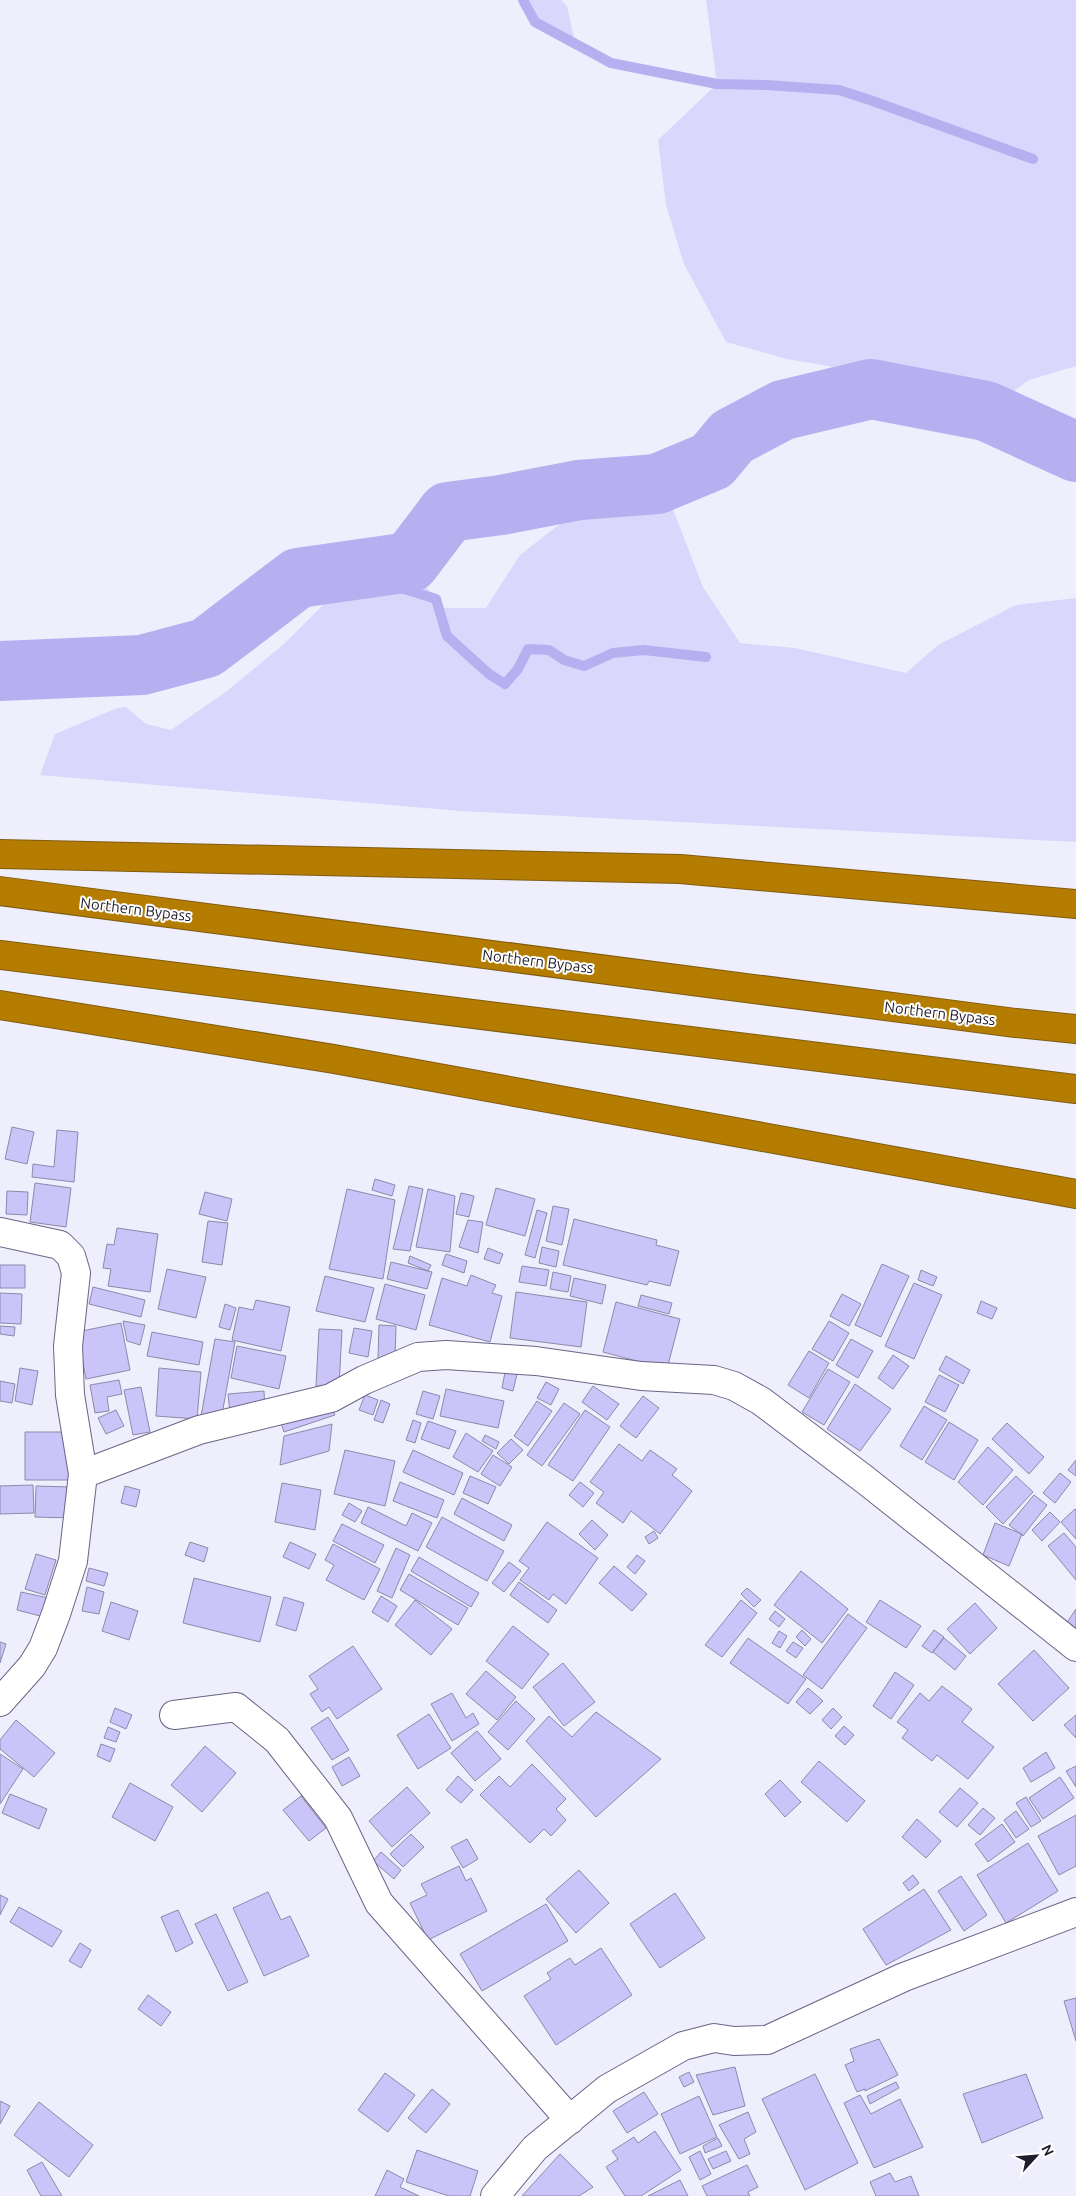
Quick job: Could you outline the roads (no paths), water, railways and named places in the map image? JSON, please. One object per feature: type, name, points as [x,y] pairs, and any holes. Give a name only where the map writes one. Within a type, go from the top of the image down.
[{"type":"highway","points":[[0,854],[680,869],[1076,904]]},
{"type":"highway","name":"Northern Bypass","points":[[0,891],[1016,1023],[1076,1029]]},
{"type":"highway","points":[[0,955],[1076,1089]]},
{"type":"highway","points":[[0,1005],[334,1059],[1076,1194]]},
{"type":"street","points":[[0,1232],[60,1245],[71,1256],[76,1273],[68,1346],[70,1395],[83,1474],[73,1561],[56,1614],[43,1648],[32,1666],[0,1702]]},
{"type":"street","points":[[83,1474],[199,1430],[330,1398],[364,1380],[418,1357],[446,1355],[536,1361],[641,1376],[714,1380],[734,1386],[760,1401],[864,1479],[1076,1647]]},
{"type":"street","points":[[174,1715],[236,1707],[277,1740],[338,1818],[379,1902],[570,2120]]},
{"type":"street","points":[[495,2196],[536,2148],[607,2089],[682,2046],[714,2038],[734,2041],[767,2040],[904,1977],[1076,1912]]},
{"type":"waterway","points":[[523,0],[535,22],[611,63],[717,84],[839,90],[1033,159]]},
{"type":"waterway","points":[[0,671],[142,665],[206,648],[298,578],[410,562],[448,512],[501,505],[579,490],[657,484],[712,461],[732,437],[783,410],[871,389],[986,411],[1076,452]]},
{"type":"waterway","points":[[379,566],[398,587],[436,599],[447,636],[489,674],[505,684],[518,669],[528,649],[549,650],[564,660],[584,666],[613,653],[644,650],[706,657]]}]
